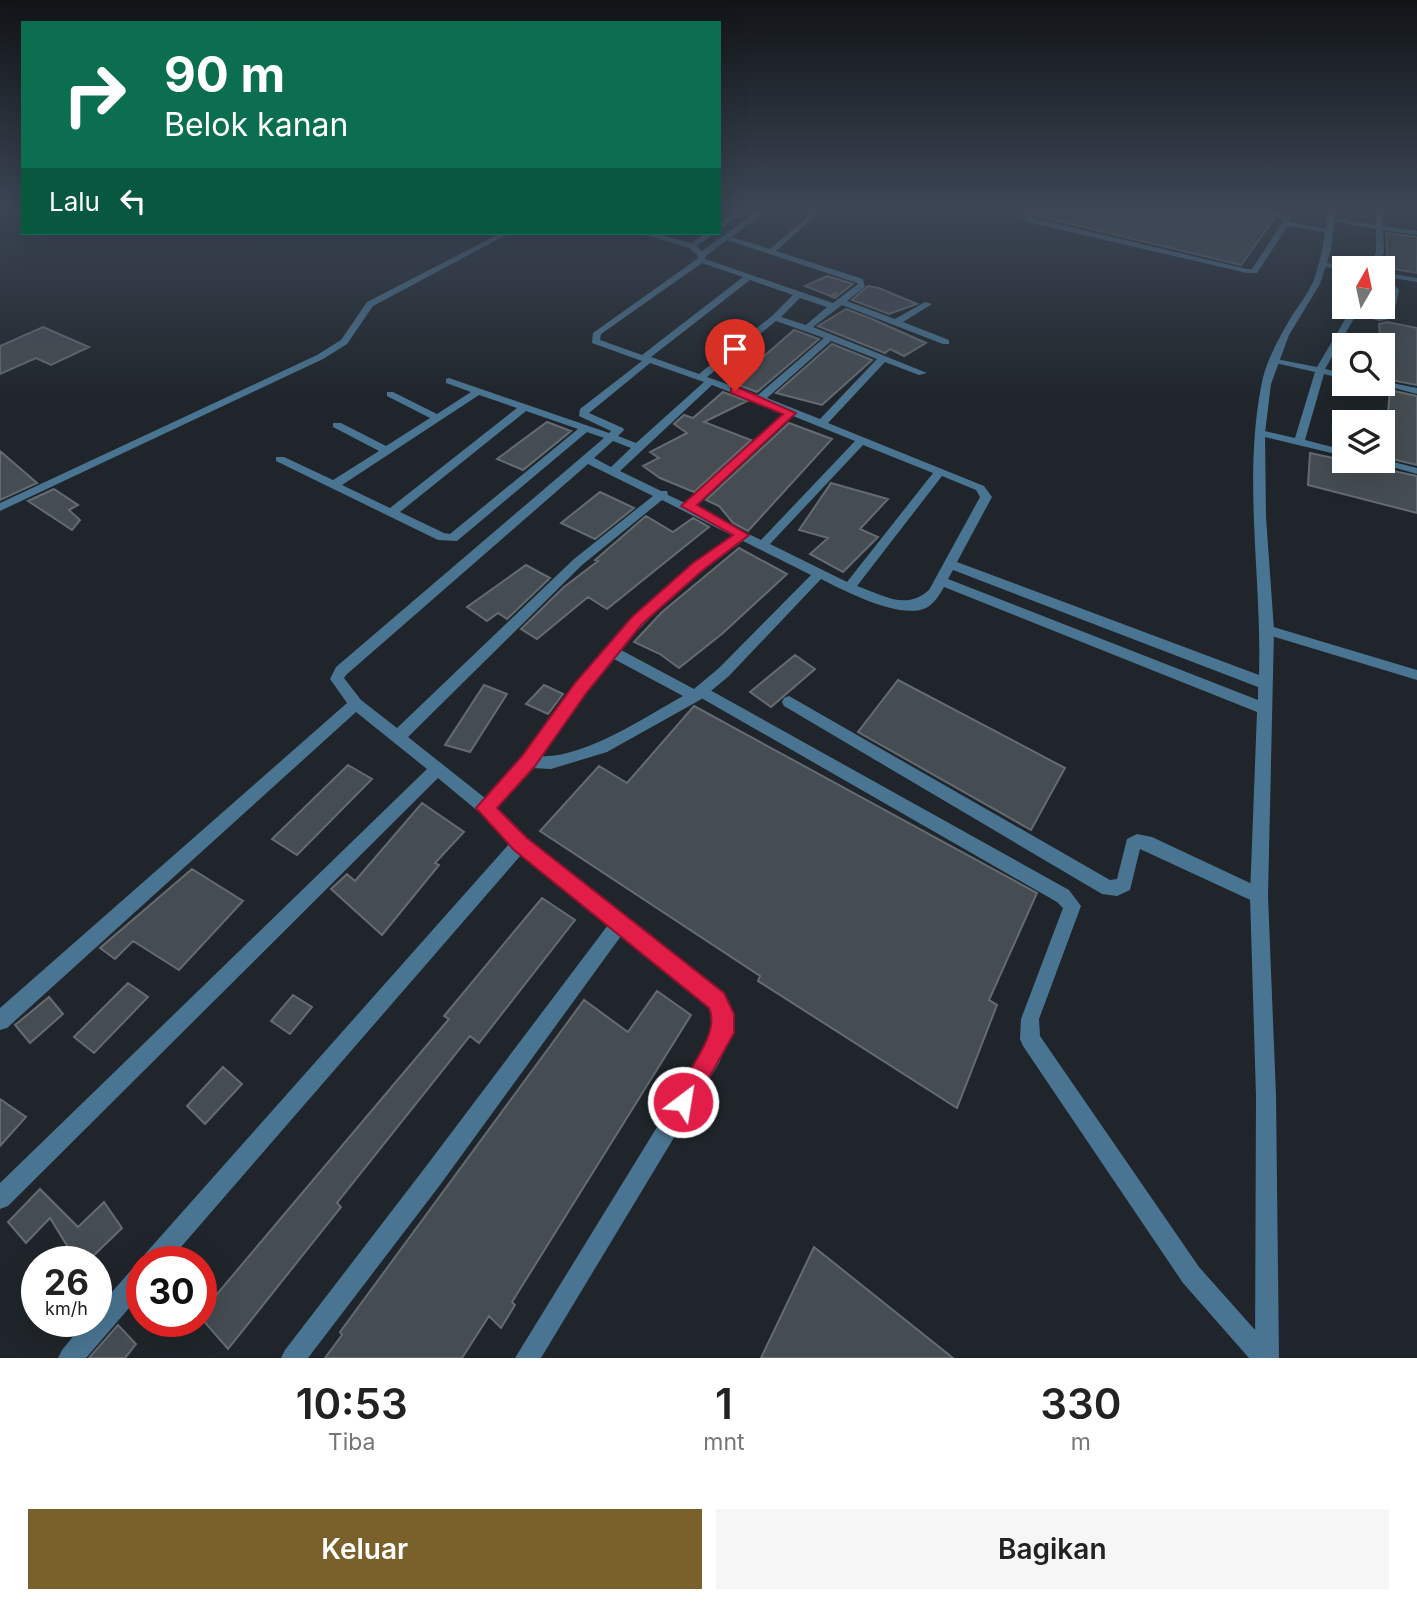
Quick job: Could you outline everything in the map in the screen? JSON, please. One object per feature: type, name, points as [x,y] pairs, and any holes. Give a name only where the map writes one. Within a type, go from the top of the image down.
[{"type":"street","points":[[0,507],[320,357],[344,342],[370,303],[430,272]]},
{"type":"street","points":[[587,459],[688,506],[818,575],[900,606],[922,604],[941,581],[986,497],[980,488],[822,423],[595,341],[597,333],[681,272]]},
{"type":"street","points":[[737,272],[832,306]]},
{"type":"street","points":[[807,328],[862,285],[860,281],[834,272]]},
{"type":"street","points":[[1266,1358],[1266,1096],[1259,896],[1267,630],[1260,517],[1260,433],[1266,384],[1274,360],[1320,272]]},
{"type":"street","points":[[615,434],[583,414],[585,409],[748,277]]},
{"type":"street","points":[[1395,277],[1417,280]]},
{"type":"street","points":[[613,471],[798,295]]},
{"type":"street","points":[[843,302],[946,341]]},
{"type":"street","points":[[895,323],[928,304]]},
{"type":"street","points":[[775,318],[922,373]]},
{"type":"street","points":[[1299,443],[1320,370],[1349,319]]},
{"type":"street","points":[[760,399],[830,337]]},
{"type":"street","points":[[822,423],[882,359]]},
{"type":"street","points":[[1274,360],[1332,373]]},
{"type":"street","points":[[449,381],[523,408],[642,443]]},
{"type":"street","points":[[1395,386],[1417,391]]},
{"type":"street","points":[[334,485],[477,392]]},
{"type":"street","points":[[390,394],[436,417]]},
{"type":"street","points":[[391,513],[523,408]]},
{"type":"street","points":[[688,506],[791,413]]},
{"type":"street","points":[[337,425],[385,450]]},
{"type":"street","points":[[280,459],[442,537],[457,537],[586,428]]},
{"type":"street","points":[[1260,433],[1332,450]]},
{"type":"street","points":[[527,1358],[723,1033],[723,1014],[716,1001],[520,844],[485,808],[356,704],[337,679],[341,671],[615,434]]},
{"type":"street","points":[[762,545],[861,441]]},
{"type":"street","points":[[1395,466],[1417,471]]},
{"type":"street","points":[[849,588],[940,471]]},
{"type":"street","points":[[398,737],[578,562],[663,494]]},
{"type":"street","points":[[485,808],[528,761],[581,688],[656,602],[698,566],[743,535]]},
{"type":"street","points":[[950,564],[1264,682]]},
{"type":"street","points":[[528,761],[551,763],[602,748],[698,694],[724,673],[818,575]]},
{"type":"street","points":[[941,581],[1265,709]]},
{"type":"street","points":[[1084,639],[1093,619]]},
{"type":"street","points":[[1267,630],[1417,675]]},
{"type":"street","points":[[613,652],[698,694],[1063,895],[1072,906],[1030,1019],[1030,1038],[1191,1275],[1266,1358]]},
{"type":"street","points":[[789,702],[1108,888],[1117,888],[1124,884],[1133,844],[1137,841],[1146,842],[1259,896]]},
{"type":"street","points":[[0,1021],[356,704]]},
{"type":"street","points":[[0,1198],[436,769]]},
{"type":"street","points":[[167,1246],[520,844]]},
{"type":"street","points":[[293,1358],[432,1178],[620,923]]},
{"type":"street","points":[[70,1358],[126,1293]]},
{"type":"building","points":[[827,276],[853,284],[835,298],[832,297],[837,292],[830,296],[805,286]]},
{"type":"building","points":[[868,286],[917,304],[889,314],[852,300]]},
{"type":"building","points":[[846,309],[926,343],[904,356],[890,349],[885,353],[818,326]]},
{"type":"building","points":[[1387,322],[1417,328],[1417,385],[1395,381],[1395,333],[1380,333],[1379,324]]},
{"type":"building","points":[[43,327],[89,347],[51,365],[36,358],[0,374],[0,346]]},
{"type":"building","points":[[794,330],[819,339],[757,392],[733,383]]},
{"type":"building","points":[[832,344],[872,360],[822,405],[776,393]]},
{"type":"building","points":[[1395,391],[1417,396],[1417,465],[1395,460],[1395,410],[1388,410],[1389,396],[1395,396]]},
{"type":"building","points":[[723,392],[747,401],[704,422],[751,440],[694,492],[660,478],[643,466],[659,458],[650,452],[687,433],[674,424],[684,415],[693,418]]},
{"type":"building","points":[[547,422],[571,431],[523,470],[497,459]]},
{"type":"building","points":[[789,423],[832,439],[748,531],[733,523],[719,506],[706,500]]},
{"type":"building","points":[[0,451],[37,483],[0,500]]},
{"type":"building","points":[[1310,453],[1332,458],[1332,473],[1395,471],[1417,476],[1417,513],[1308,485]]},
{"type":"building","points":[[831,483],[888,499],[860,529],[878,537],[843,572],[810,554],[828,538],[799,530]]},
{"type":"building","points":[[54,489],[78,505],[69,510],[80,520],[72,530],[28,501]]},
{"type":"building","points":[[600,492],[634,508],[595,539],[561,523]]},
{"type":"building","points":[[646,516],[673,532],[693,518],[709,527],[607,609],[588,597],[537,639],[521,629],[564,587],[598,561],[595,560]]},
{"type":"building","points":[[739,548],[787,574],[723,633],[679,668],[660,654],[634,642],[662,612]]},
{"type":"building","points":[[526,565],[550,578],[507,619],[498,613],[487,621],[467,607]]},
{"type":"building","points":[[795,655],[815,669],[771,707],[750,692]]},
{"type":"building","points":[[898,680],[1065,768],[1031,830],[858,732]]},
{"type":"building","points":[[484,685],[507,694],[470,752],[445,745]]},
{"type":"building","points":[[544,685],[563,694],[548,714],[526,704]]},
{"type":"building","points":[[694,706],[1037,893],[989,1000],[997,1005],[957,1108],[758,981],[760,976],[540,831],[599,766],[627,783]]},
{"type":"building","points":[[348,765],[372,779],[297,855],[272,839]]},
{"type":"building","points":[[422,803],[464,832],[435,863],[439,865],[382,935],[331,889],[347,874],[355,881]]},
{"type":"building","points":[[192,869],[243,901],[179,970],[133,941],[115,959],[100,948]]},
{"type":"building","points":[[542,898],[575,920],[479,1043],[470,1036],[337,1203],[341,1207],[228,1349],[217,1336],[217,1294],[449,1019],[444,1016]]},
{"type":"building","points":[[128,983],[148,997],[94,1053],[74,1037]]},
{"type":"building","points":[[657,991],[691,1015],[512,1302],[515,1305],[501,1328],[489,1316],[462,1358],[325,1358],[342,1335],[340,1332],[584,1000],[628,1032]]},
{"type":"building","points":[[293,995],[312,1007],[290,1034],[271,1021]]},
{"type":"building","points":[[49,997],[63,1014],[30,1043],[15,1025]]},
{"type":"building","points":[[223,1067],[242,1084],[205,1124],[187,1106]]},
{"type":"building","points":[[0,1099],[26,1117],[0,1146]]},
{"type":"building","points":[[40,1189],[78,1227],[104,1202],[122,1228],[103,1246],[67,1246],[50,1218],[26,1243],[8,1222]]},
{"type":"building","points":[[814,1247],[953,1358],[761,1358]]},
{"type":"building","points":[[118,1325],[126,1337],[136,1344],[125,1358],[89,1358],[107,1337],[112,1337],[112,1332]]},
{"type":"route","points":[[683,1102],[723,1033],[723,1014],[716,1001],[520,844],[485,808],[528,761],[581,688],[637,621],[698,566],[743,535],[688,506],[791,413],[735,391]]}]
